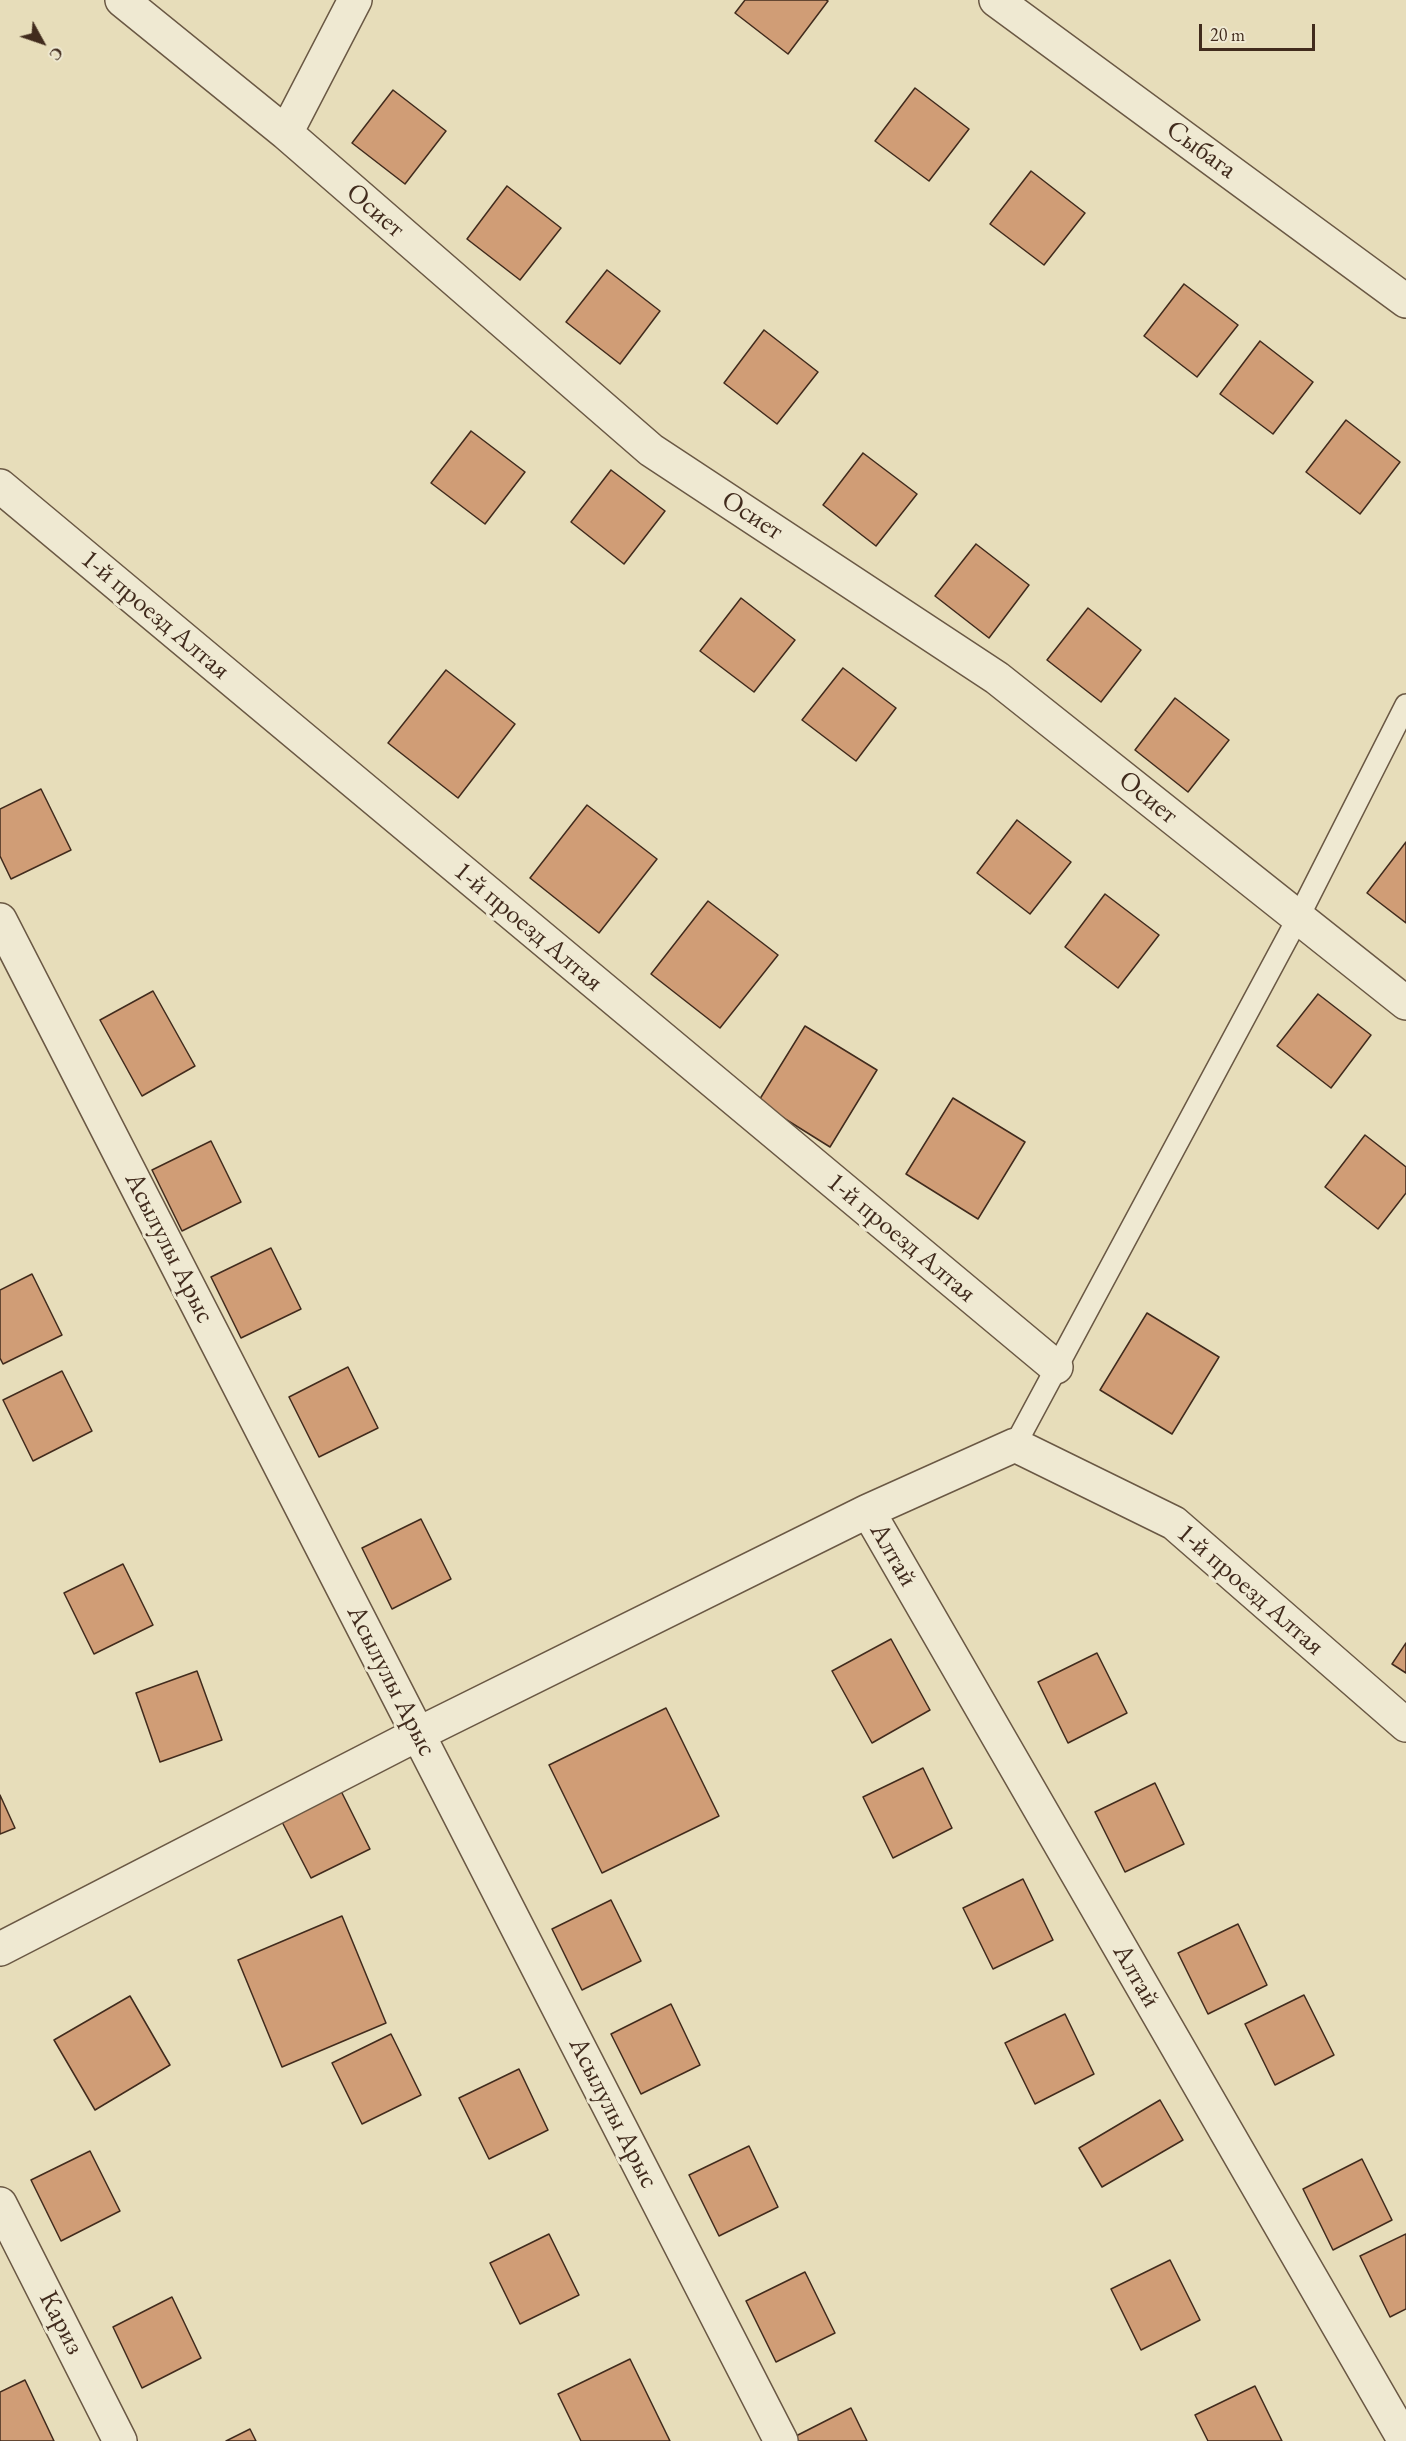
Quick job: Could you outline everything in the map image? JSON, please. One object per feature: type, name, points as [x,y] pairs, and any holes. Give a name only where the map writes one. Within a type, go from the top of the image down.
[{"type":"street","name":"Осиет","points":[[122,0],[285,133],[651,450],[997,678],[1406,1003]]},
{"type":"street","points":[[285,133],[355,0]]},
{"type":"street","name":"Сыбага","points":[[996,0],[1406,301]]},
{"type":"street","name":"1-й проезд Алтая","points":[[0,486],[1056,1367]]},
{"type":"street","name":"Асылулы Арыс","points":[[0,920],[781,2441]]},
{"type":"street","points":[[0,1949],[418,1734],[868,1511],[1015,1445]]},
{"type":"street","name":"1-й проезд Алтая","points":[[1015,1445],[1174,1523],[1406,1725]]},
{"type":"street","name":"Алтай","points":[[868,1511],[1404,2441]]},
{"type":"street","name":"Кариз","points":[[0,2205],[120,2441]]},
{"type":"lane","points":[[1015,1445],[1298,918],[1406,705]]},
{"type":"building","points":[[745,0],[828,1],[788,54],[735,13]]},
{"type":"building","points":[[915,88],[969,129],[929,181],[875,141]]},
{"type":"building","points":[[393,90],[446,131],[405,184],[352,143]]},
{"type":"building","points":[[1031,171],[1085,213],[1044,265],[990,224]]},
{"type":"building","points":[[507,186],[561,228],[520,280],[467,239]]},
{"type":"building","points":[[607,270],[660,311],[620,364],[566,322]]},
{"type":"building","points":[[1184,284],[1238,325],[1197,377],[1144,336]]},
{"type":"building","points":[[764,330],[818,372],[777,424],[724,383]]},
{"type":"building","points":[[1260,341],[1313,382],[1273,434],[1220,394]]},
{"type":"building","points":[[1346,420],[1400,462],[1360,514],[1306,472]]},
{"type":"building","points":[[471,431],[525,472],[485,524],[431,483]]},
{"type":"building","points":[[863,453],[917,494],[876,546],[823,505]]},
{"type":"building","points":[[611,470],[665,511],[624,564],[571,522]]},
{"type":"building","points":[[976,544],[1029,585],[989,638],[935,596]]},
{"type":"building","points":[[741,598],[795,640],[754,692],[700,651]]},
{"type":"building","points":[[1088,608],[1141,650],[1101,702],[1047,660]]},
{"type":"building","points":[[843,668],[896,708],[856,761],[802,720]]},
{"type":"building","points":[[446,670],[515,724],[458,798],[388,743]]},
{"type":"building","points":[[1175,698],[1229,740],[1188,792],[1135,750]]},
{"type":"building","points":[[41,789],[71,850],[11,879],[0,856],[0,809]]},
{"type":"building","points":[[587,805],[657,859],[599,933],[530,878]]},
{"type":"building","points":[[1017,820],[1071,862],[1030,914],[977,873]]},
{"type":"building","points":[[1406,842],[1406,923],[1367,893]]},
{"type":"building","points":[[1105,894],[1159,935],[1118,988],[1065,947]]},
{"type":"building","points":[[708,901],[778,955],[720,1028],[651,974]]},
{"type":"building","points":[[153,991],[195,1066],[142,1096],[100,1020]]},
{"type":"building","points":[[1318,994],[1371,1035],[1331,1088],[1277,1046]]},
{"type":"building","points":[[805,1026],[877,1070],[830,1147],[758,1102]]},
{"type":"building","points":[[953,1098],[1025,1142],[978,1219],[906,1174]]},
{"type":"building","points":[[1365,1135],[1406,1167],[1406,1193],[1378,1229],[1325,1187]]},
{"type":"building","points":[[211,1141],[241,1202],[182,1231],[152,1170]]},
{"type":"building","points":[[271,1248],[301,1309],[241,1338],[211,1277]]},
{"type":"building","points":[[32,1274],[62,1335],[3,1364],[0,1358],[0,1290]]},
{"type":"building","points":[[1147,1313],[1219,1357],[1172,1434],[1100,1390]]},
{"type":"building","points":[[348,1367],[378,1428],[319,1457],[289,1397]]},
{"type":"building","points":[[62,1371],[92,1431],[33,1461],[3,1400]]},
{"type":"building","points":[[421,1519],[451,1579],[392,1609],[362,1548]]},
{"type":"building","points":[[123,1564],[153,1625],[94,1654],[64,1593]]},
{"type":"building","points":[[891,1639],[930,1710],[872,1743],[832,1671]]},
{"type":"building","points":[[1406,1643],[1406,1673],[1392,1664]]},
{"type":"building","points":[[1097,1653],[1127,1713],[1068,1743],[1038,1682]]},
{"type":"building","points":[[197,1671],[222,1740],[160,1762],[136,1693]]},
{"type":"building","points":[[666,1708],[719,1816],[602,1873],[549,1765]]},
{"type":"building","points":[[923,1768],[952,1828],[893,1858],[863,1797]]},
{"type":"building","points":[[1155,1783],[1184,1844],[1125,1872],[1095,1812]]},
{"type":"building","points":[[340,1789],[370,1849],[311,1878],[280,1818]]},
{"type":"building","points":[[0,1795],[15,1828],[0,1834]]},
{"type":"building","points":[[1023,1879],[1053,1940],[993,1969],[963,1908]]},
{"type":"building","points":[[611,1900],[641,1961],[582,1990],[552,1929]]},
{"type":"building","points":[[342,1916],[386,2023],[282,2067],[238,1960]]},
{"type":"building","points":[[1238,1924],[1267,1985],[1208,2014],[1178,1953]]},
{"type":"building","points":[[1304,1995],[1334,2055],[1275,2085],[1245,2024]]},
{"type":"building","points":[[130,1996],[170,2065],[95,2110],[54,2040]]},
{"type":"building","points":[[671,2004],[700,2065],[641,2094],[611,2034]]},
{"type":"building","points":[[1065,2014],[1094,2074],[1035,2104],[1005,2043]]},
{"type":"building","points":[[391,2034],[421,2095],[362,2124],[332,2063]]},
{"type":"building","points":[[519,2069],[548,2130],[489,2159],[459,2098]]},
{"type":"building","points":[[1160,2100],[1183,2140],[1102,2187],[1079,2148]]},
{"type":"building","points":[[749,2146],[778,2207],[719,2236],[689,2175]]},
{"type":"building","points":[[90,2151],[120,2211],[61,2241],[31,2180]]},
{"type":"building","points":[[1362,2159],[1392,2220],[1333,2250],[1303,2189]]},
{"type":"building","points":[[549,2234],[579,2295],[520,2324],[490,2263]]},
{"type":"building","points":[[1406,2234],[1406,2309],[1390,2317],[1360,2256]]},
{"type":"building","points":[[1170,2260],[1200,2320],[1141,2350],[1111,2289]]},
{"type":"building","points":[[805,2272],[835,2333],[776,2362],[746,2301]]},
{"type":"building","points":[[172,2297],[201,2358],[142,2388],[113,2327]]},
{"type":"building","points":[[630,2359],[670,2441],[581,2441],[558,2394]]},
{"type":"building","points":[[25,2380],[54,2441],[0,2441],[0,2392]]},
{"type":"building","points":[[1255,2386],[1282,2441],[1208,2441],[1195,2415]]},
{"type":"building","points":[[851,2408],[867,2441],[793,2441],[792,2438]]},
{"type":"building","points":[[250,2429],[256,2441],[226,2441]]}]
